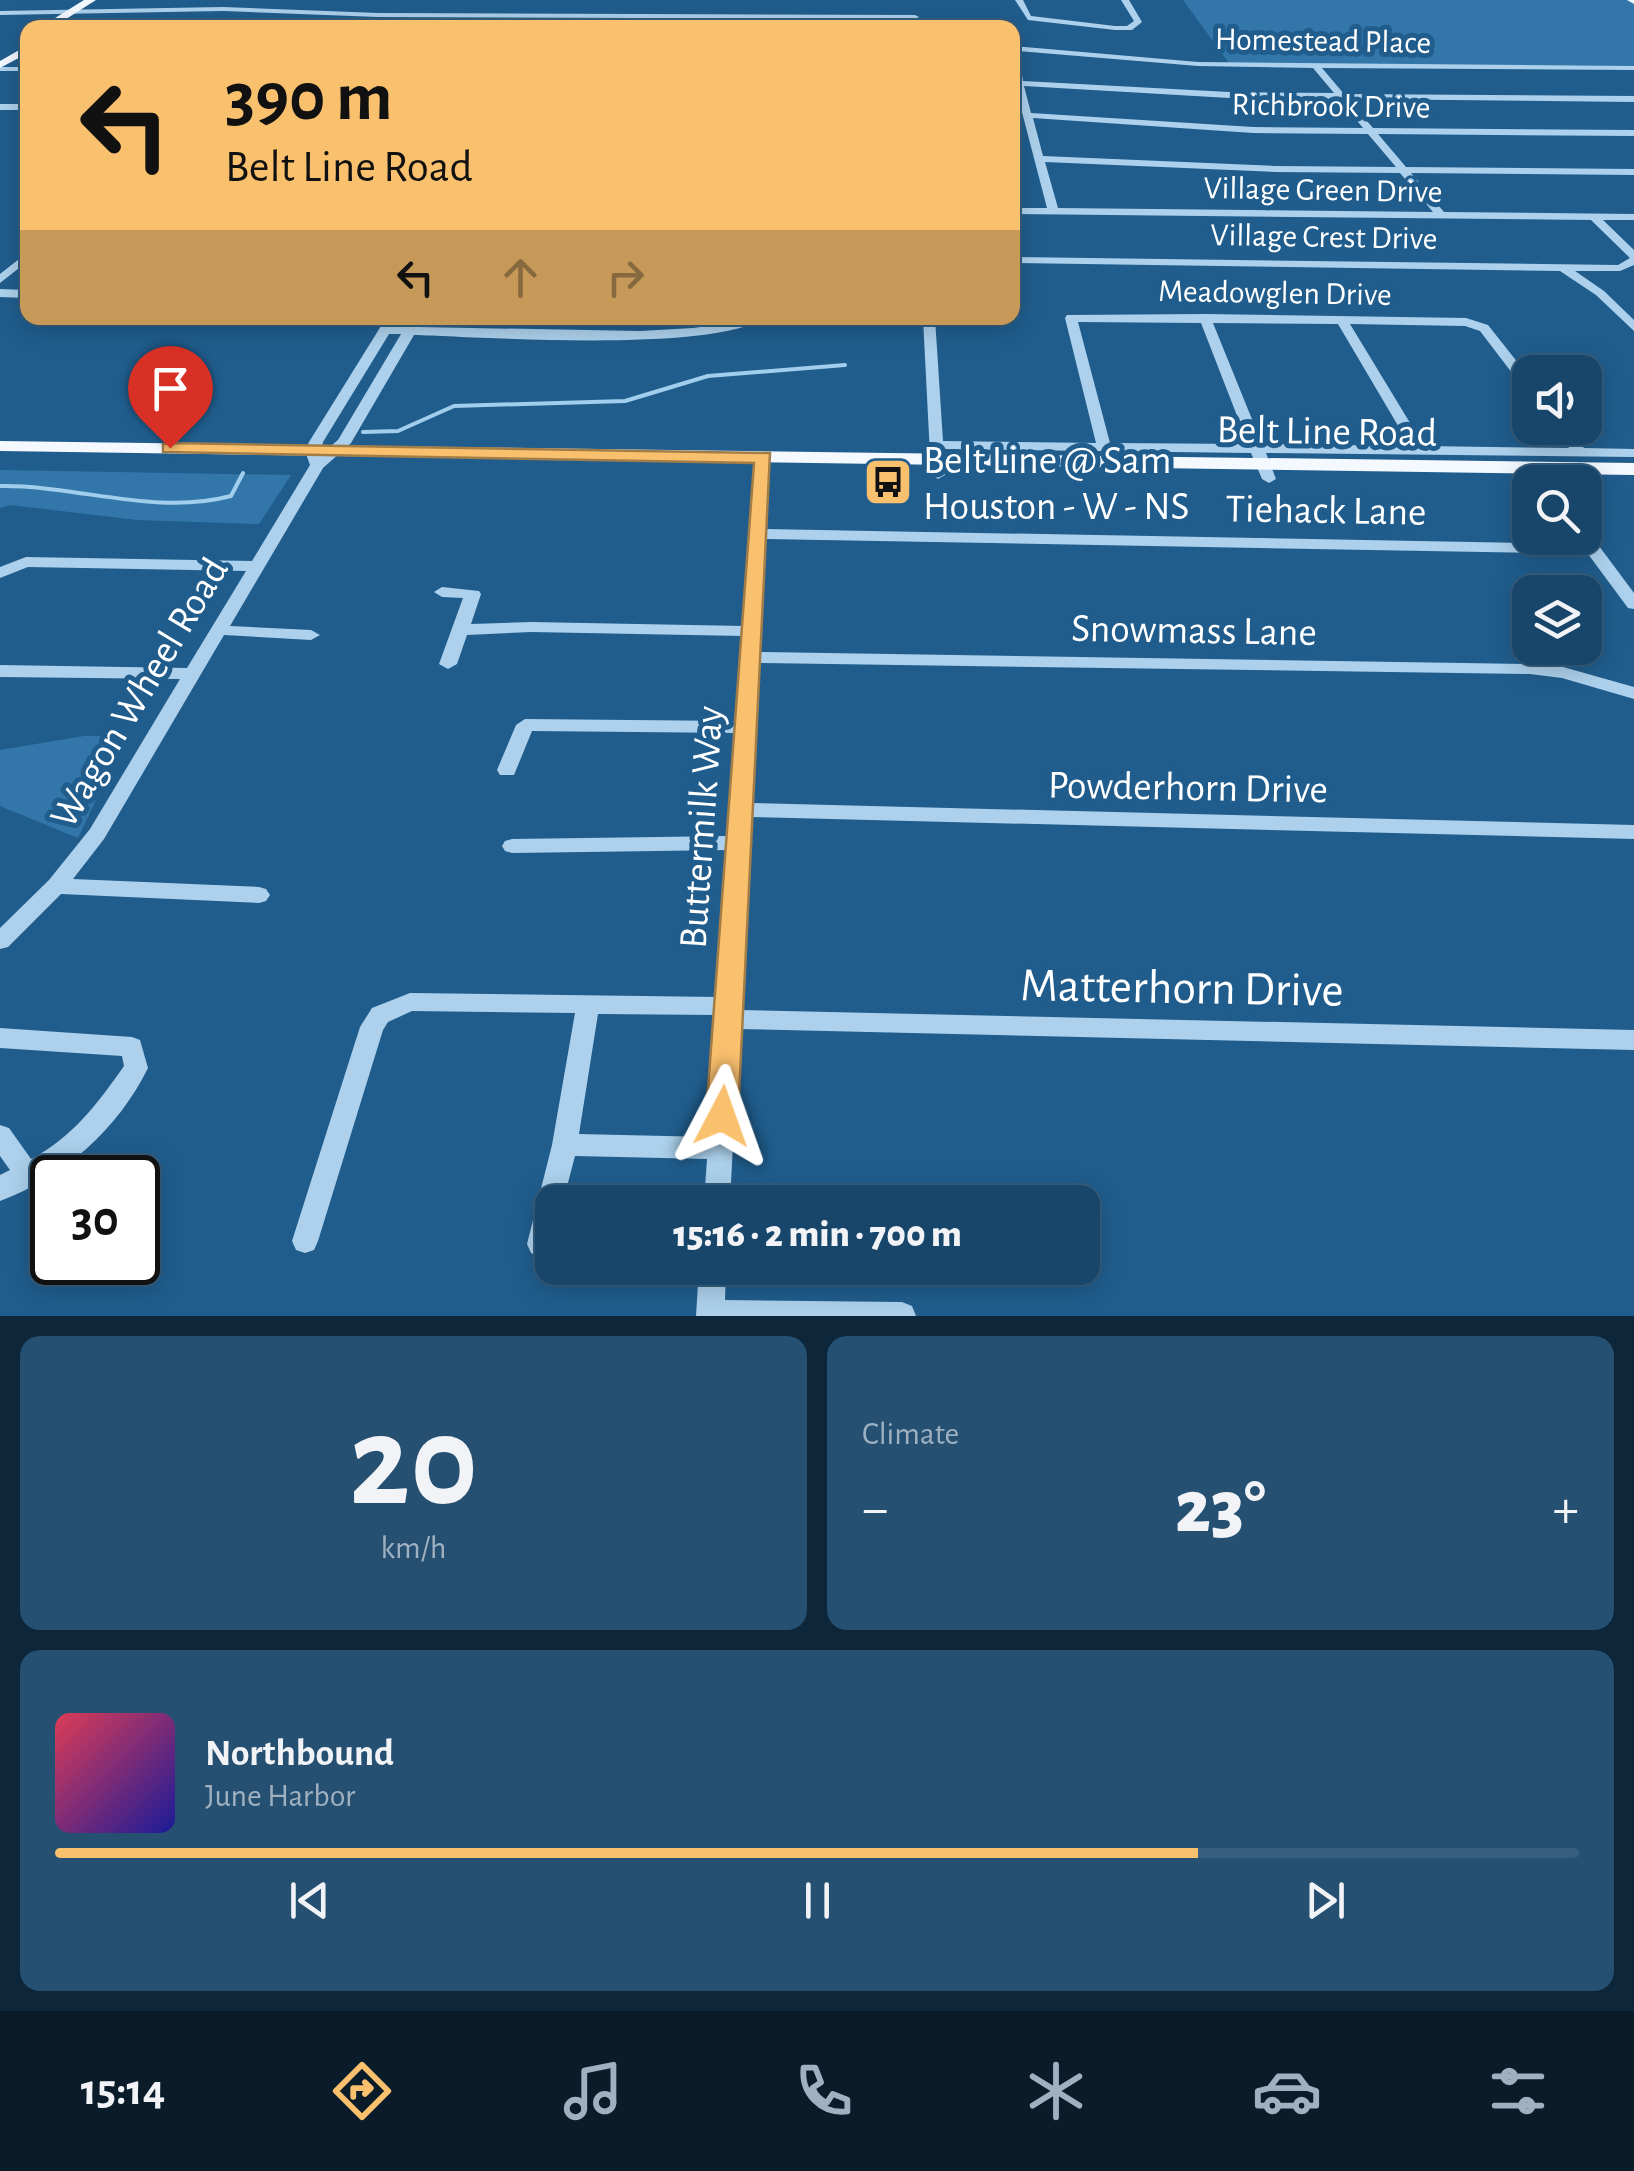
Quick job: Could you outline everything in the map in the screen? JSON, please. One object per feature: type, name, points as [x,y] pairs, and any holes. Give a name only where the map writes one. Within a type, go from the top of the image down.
[{"type":"main road","points":[[58,20],[91,0]]},
{"type":"main road","points":[[75,20],[108,0]]},
{"type":"main road","points":[[0,69],[20,48]]},
{"type":"main road","name":"Belt Line Road","points":[[0,446],[534,462],[762,465],[937,460],[1264,464],[1512,478]]},
{"type":"main road","name":"Belt Line Road","points":[[0,461],[314,458],[338,451],[534,462]]},
{"type":"main road","name":"Belt Line Road","points":[[1602,472],[1634,469]]},
{"type":"main road","points":[[1602,483],[1634,484]]},
{"type":"street","points":[[914,0],[914,20]]},
{"type":"street","points":[[1020,0],[1028,18],[1129,28],[1138,22],[1125,0]]},
{"type":"street","points":[[477,20],[492,2]]},
{"type":"street","points":[[806,16],[807,4]]},
{"type":"street","points":[[0,13],[223,9],[482,15],[915,17]]},
{"type":"street","name":"Homestead Place","points":[[1020,49],[1198,64],[1634,68]]},
{"type":"street","points":[[1315,66],[1440,215]]},
{"type":"street","points":[[1020,83],[1212,94],[1634,100]]},
{"type":"street","points":[[1020,87],[1053,211]]},
{"type":"street","name":"Richbrook Drive","points":[[1028,115],[1210,128],[1634,133]]},
{"type":"street","points":[[1040,159],[1403,170],[1634,172]]},
{"type":"street","name":"Village Green Drive","points":[[1020,210],[1634,216]]},
{"type":"street","name":"Village Crest Drive","points":[[1020,260],[1620,268],[1634,259],[1592,216]]},
{"type":"street","points":[[0,280],[20,263]]},
{"type":"street","points":[[1562,267],[1600,293],[1634,328]]},
{"type":"street","name":"Meadowglen Drive","points":[[1104,446],[1071,318],[1477,324],[1512,366]]},
{"type":"street","points":[[1205,318],[1264,464]]},
{"type":"street","points":[[1342,321],[1420,450]]},
{"type":"street","name":"Wagon Wheel Road","points":[[0,941],[56,886],[97,834],[255,566],[337,407],[387,325]]},
{"type":"street","points":[[338,451],[413,325]]},
{"type":"street","points":[[434,325],[592,333],[705,331],[745,325]]},
{"type":"street","points":[[592,333],[594,325]]},
{"type":"street","points":[[928,325],[937,460],[1104,446],[1264,464],[1420,450],[1634,453]]},
{"type":"street","points":[[337,407],[365,408]]},
{"type":"street","points":[[1574,445],[1580,452]]},
{"type":"street","name":"Buttermilk Way","points":[[718,1185],[762,465]]},
{"type":"street","name":"Tiehack Lane","points":[[758,534],[1512,542]]},
{"type":"street","points":[[1597,555],[1634,604]]},
{"type":"street","points":[[0,573],[26,562],[255,566]]},
{"type":"street","points":[[442,592],[473,594],[448,664]]},
{"type":"street","points":[[461,630],[531,627],[752,631]]},
{"type":"street","points":[[217,630],[311,636]]},
{"type":"street","name":"Snowmass Lane","points":[[750,657],[1530,669],[1563,673],[1634,692]]},
{"type":"street","points":[[0,671],[191,674]]},
{"type":"street","points":[[507,770],[526,725],[746,727]]},
{"type":"street","name":"Powderhorn Drive","points":[[741,810],[1634,832]]},
{"type":"street","points":[[512,846],[739,842]]},
{"type":"street","points":[[56,886],[260,895]]},
{"type":"street","name":"Matterhorn Drive","points":[[305,1241],[372,1027],[380,1014],[410,1002],[1634,1040]]},
{"type":"street","points":[[554,1185],[588,1005]]},
{"type":"street","points":[[0,1038],[132,1047],[136,1068],[110,1106],[64,1154],[0,1189]]},
{"type":"street","points":[[0,1136],[25,1172]]},
{"type":"street","points":[[564,1146],[720,1148]]},
{"type":"street","points":[[712,1285],[710,1314],[902,1316]]},
{"type":"shaded area","points":[[1183,0],[1628,0],[1634,3],[1634,66],[1229,63]]},
{"type":"shaded area","points":[[0,470],[291,475],[259,524],[137,520],[10,505],[0,508]]},
{"type":"shaded area","points":[[84,736],[126,736],[78,838],[0,806],[0,750]]},
{"type":"waterway","points":[[363,432],[398,431],[454,406],[625,401],[708,376],[845,365]]},
{"type":"waterway","points":[[0,486],[174,503],[231,496],[243,473]]},
{"type":"place","name":"Belt Line @ Sam Houston - W - NS","points":[[888,482]]},
{"type":"route","points":[[170,448],[763,457],[722,1116]]}]
